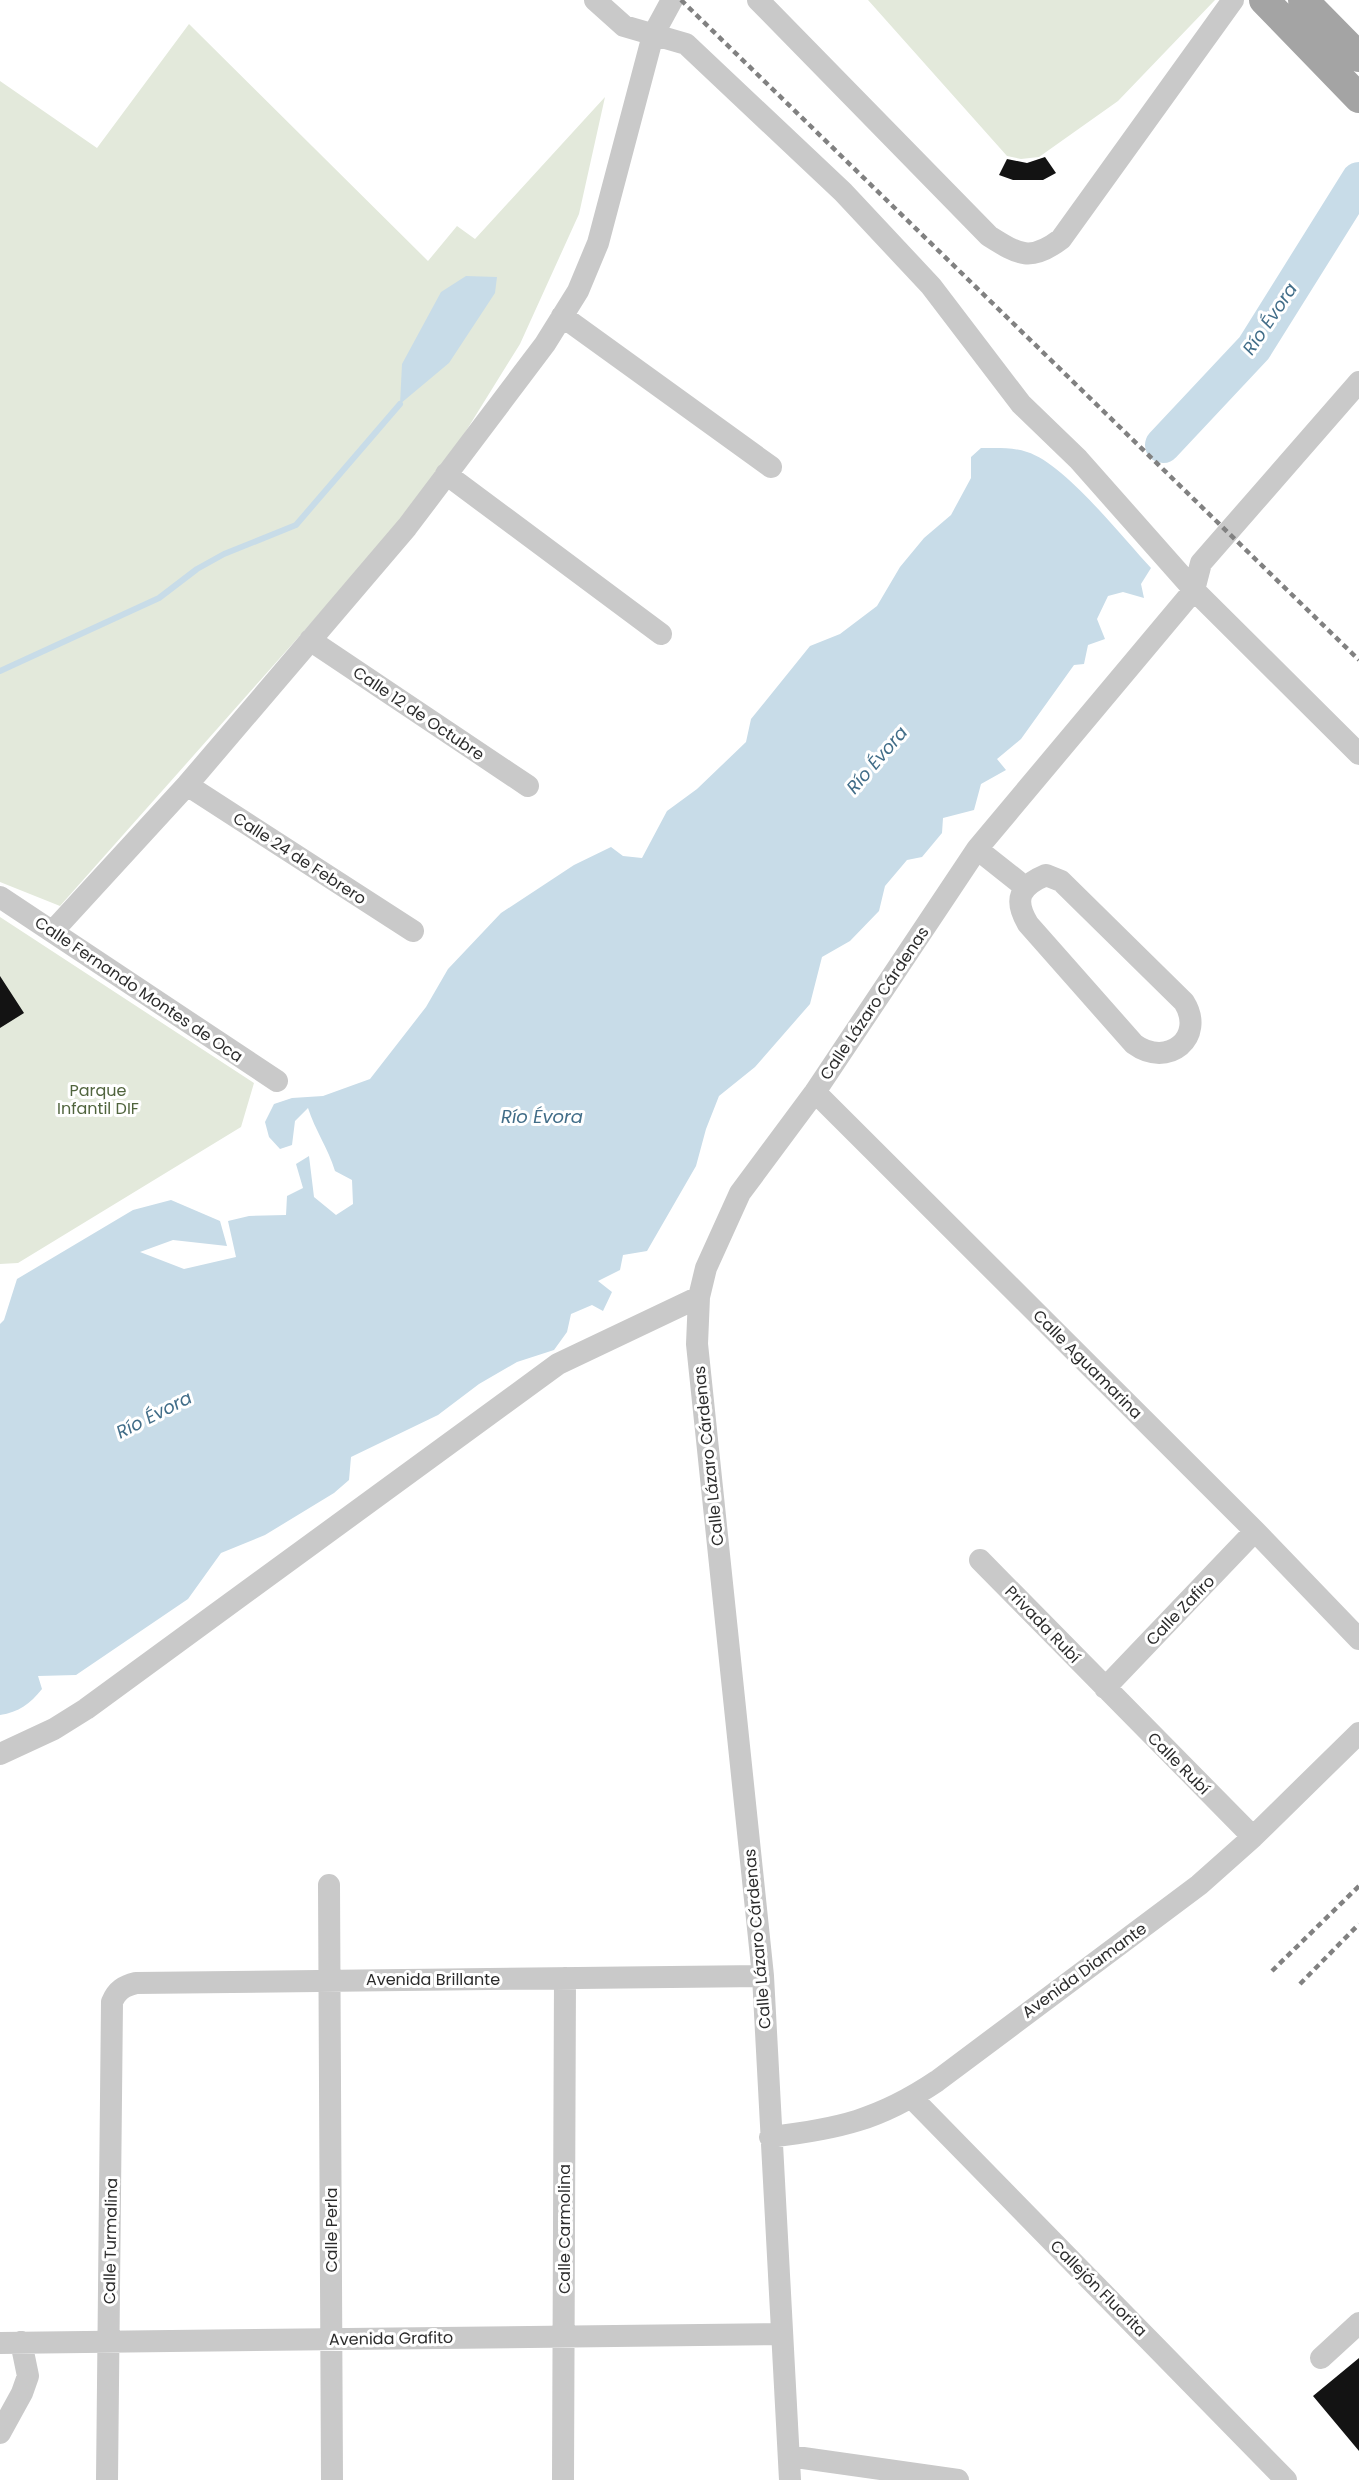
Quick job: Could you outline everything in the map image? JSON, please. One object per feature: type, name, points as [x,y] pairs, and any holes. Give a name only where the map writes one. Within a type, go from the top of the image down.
[{"type":"main road","points":[[1264,0],[1359,98]]},
{"type":"main road","points":[[1303,0],[1359,57]]},
{"type":"street","points":[[595,0],[624,26],[686,44],[843,192],[931,286],[1021,404],[1078,459],[1194,590],[1359,754]]},
{"type":"street","points":[[53,931],[187,785],[407,527],[545,344],[578,291],[598,243],[653,35],[672,0]]},
{"type":"street","points":[[758,0],[989,236],[1023,254],[1038,254],[1061,239],[1233,0]]},
{"type":"street","points":[[562,316],[771,467]]},
{"type":"street","points":[[1194,590],[1202,563],[1359,382]]},
{"type":"street","points":[[446,474],[661,634]]},
{"type":"street","name":"Calle Lázaro Cárdenas","points":[[790,2480],[763,1976],[698,1356],[699,1297],[716,1242],[740,1193],[815,1092],[977,849],[1194,590]]},
{"type":"street","name":"Calle 12 de Octubre","points":[[310,640],[528,786]]},
{"type":"street","name":"Calle 24 de Febrero","points":[[187,785],[412,931]]},
{"type":"street","points":[[977,849],[1025,886]]},
{"type":"street","points":[[1046,875],[1061,882],[1184,1002],[1190,1011],[1191,1021],[1187,1037],[1180,1047],[1158,1055],[1146,1053],[1134,1044],[1028,924],[1019,906],[1020,896],[1025,886],[1046,875]]},
{"type":"street","name":"Calle Fernando Montes de Oca","points":[[0,897],[277,1081]]},
{"type":"street","name":"Calle Aguamarina","points":[[815,1092],[1359,1639]]},
{"type":"street","points":[[0,1754],[78,1715],[558,1365],[699,1297]]},
{"type":"street","name":"Calle Zafiro","points":[[1105,1688],[1255,1532]]},
{"type":"street","name":"Privada Rubí","points":[[980,1560],[1105,1688]]},
{"type":"street","name":"Calle Rubí","points":[[1105,1688],[1253,1837]]},
{"type":"street","name":"Avenida Diamante","points":[[770,2137],[850,2124],[875,2116],[912,2098],[1181,1898],[1253,1837],[1359,1733]]},
{"type":"street","name":"Calle Perla","points":[[329,1885],[332,2480]]},
{"type":"street","name":"Avenida Brillante","points":[[112,2002],[116,1993],[124,1986],[136,1983],[763,1976]]},
{"type":"street","name":"Calle Carmolina","points":[[563,2480],[565,1978]]},
{"type":"street","name":"Calle Turmalina","points":[[107,2480],[112,2002]]},
{"type":"street","name":"Callejón Fluorita","points":[[912,2098],[1286,2480]]},
{"type":"street","points":[[1321,2358],[1359,2323]]},
{"type":"street","name":"Avenida Grafito","points":[[11,2342],[782,2334]]},
{"type":"street","points":[[0,2433],[22,2393],[28,2376],[11,2342]]},
{"type":"street","points":[[789,2456],[958,2480]]},
{"type":"green space","points":[[868,0],[1215,0],[1118,101],[1039,157],[1021,159],[1007,156]]},
{"type":"green space","points":[[189,24],[428,261],[457,226],[475,239],[605,97],[579,214],[520,344],[430,489],[60,906],[0,882],[0,81],[97,148]]},
{"type":"green space","name":"Parque Infantil DIF","points":[[0,917],[254,1083],[241,1127],[18,1263],[0,1264]]},
{"type":"water","points":[[466,276],[497,277],[495,293],[449,363],[400,404],[402,364],[441,292]]},
{"type":"water","name":"Río Évora","points":[[981,448],[1027,452],[1042,459],[1075,486],[1151,568],[1141,584],[1144,598],[1123,592],[1108,596],[1097,619],[1105,639],[1088,645],[1084,664],[1074,665],[1021,739],[997,759],[1006,770],[981,784],[974,810],[943,818],[942,833],[922,857],[907,860],[885,886],[879,911],[850,941],[822,957],[810,1004],[755,1067],[719,1096],[706,1129],[696,1166],[647,1251],[623,1255],[620,1270],[598,1281],[612,1292],[603,1311],[592,1305],[571,1314],[567,1332],[554,1350],[517,1362],[479,1384],[438,1415],[351,1457],[349,1480],[334,1493],[265,1535],[221,1553],[188,1599],[76,1675],[38,1676],[42,1689],[33,1699],[18,1709],[0,1715],[0,1324],[4,1320],[17,1279],[133,1210],[171,1200],[220,1221],[227,1246],[173,1240],[140,1252],[184,1269],[236,1257],[228,1221],[249,1216],[286,1215],[287,1196],[303,1188],[296,1164],[309,1156],[314,1197],[336,1215],[353,1204],[352,1180],[335,1171],[308,1108],[295,1121],[292,1145],[280,1149],[269,1137],[265,1122],[274,1104],[292,1098],[323,1096],[370,1079],[426,1007],[448,969],[501,913],[574,865],[611,847],[623,856],[642,858],[667,811],[697,789],[746,742],[751,719],[810,646],[840,634],[877,606],[900,567],[924,538],[951,515],[971,478],[971,457]]},
{"type":"building","points":[[1045,157],[1056,173],[1043,180],[1013,180],[999,175],[1007,159],[1027,163]]},
{"type":"building","points":[[0,976],[24,1013],[0,1028]]},
{"type":"building","points":[[1359,2358],[1359,2451],[1313,2396]]},
{"type":"waterway","name":"Río Évora","points":[[1163,445],[1254,348],[1359,180]]},
{"type":"waterway","points":[[0,671],[159,598],[197,569],[224,554],[296,525],[400,404]]},
{"type":"railway","points":[[681,0],[1359,660]]},
{"type":"railway","points":[[1272,1971],[1359,1886]]},
{"type":"railway","points":[[1300,1984],[1359,1924]]}]
